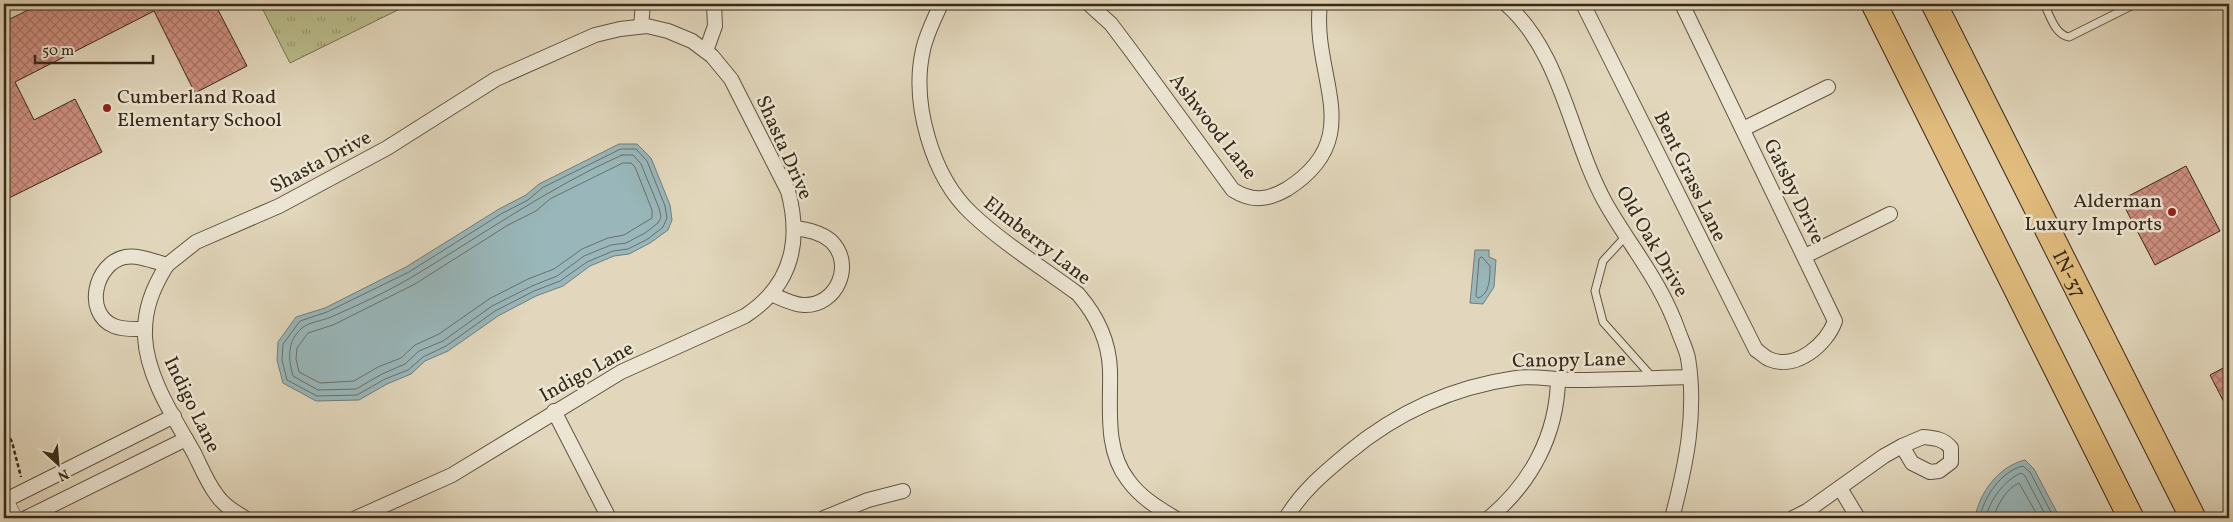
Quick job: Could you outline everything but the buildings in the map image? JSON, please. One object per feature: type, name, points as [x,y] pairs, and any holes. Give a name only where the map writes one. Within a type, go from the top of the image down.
[{"type":"highway","points":[[1874,4],[2131,518]]},
{"type":"highway","name":"IN-37","points":[[1934,4],[2193,518]]},
{"type":"street","points":[[641,26],[643,4]]},
{"type":"street","points":[[706,51],[715,26],[714,4]]},
{"type":"street","name":"Elmberry Lane","points":[[940,4],[923,50],[920,84],[922,116],[935,162],[950,187],[971,214],[1078,294],[1088,306],[1098,322],[1105,342],[1110,368],[1112,442],[1118,463],[1127,480],[1140,493],[1175,518]]},
{"type":"street","name":"Ashwood Lane","points":[[1089,4],[1111,24],[1233,190],[1244,197],[1252,199],[1278,194],[1293,185],[1320,161],[1328,144],[1332,127],[1332,107],[1318,35],[1320,4]]},
{"type":"street","name":"Old Oak Drive","points":[[1506,4],[1528,29],[1544,55],[1605,200],[1626,236],[1662,289],[1688,355],[1691,417],[1688,452],[1672,518]]},
{"type":"street","name":"Bent Grass Lane","points":[[1583,4],[1741,322],[1756,350],[1770,360]]},
{"type":"street","name":"Gatsby Drive","points":[[1684,4],[1835,321],[1831,333],[1814,351],[1789,360],[1770,360]]},
{"type":"street","name":"Shasta Drive","points":[[167,266],[196,242],[279,206],[387,148],[496,79],[595,35],[641,26],[680,35],[706,51],[731,79],[788,191],[795,228],[815,232],[831,242],[841,257],[842,276],[832,294],[816,303],[804,305],[771,294]]},
{"type":"street","points":[[1743,130],[1828,87]]},
{"type":"street","points":[[1805,256],[1890,214]]},
{"type":"street","name":"Indigo Lane","points":[[356,518],[452,475],[554,411],[621,372],[745,316],[771,294],[790,258],[794,245],[795,228]]},
{"type":"street","points":[[145,330],[114,326],[107,321],[98,307],[97,284],[109,264],[122,258],[142,258],[167,266]]},
{"type":"street","name":"Indigo Lane","points":[[167,266],[151,293],[145,330],[148,356],[174,416],[216,495],[231,509],[245,518]]},
{"type":"street","name":"Canopy Lane","points":[[1286,518],[1296,501],[1314,481],[1361,442],[1403,414],[1428,401],[1503,380],[1518,378],[1690,377]]},
{"type":"street","points":[[1490,518],[1518,490],[1540,455],[1554,422],[1558,379]]},
{"type":"street","points":[[554,411],[609,518]]},
{"type":"street","points":[[13,518],[4,501],[174,416]]},
{"type":"street","points":[[26,518],[186,439]]},
{"type":"street","points":[[1793,518],[1840,488],[1884,456],[1902,446]]},
{"type":"street","points":[[1840,488],[1858,518]]},
{"type":"street","points":[[824,518],[868,500],[903,491]]},
{"type":"lane","points":[[2044,4],[2058,31],[2069,37],[2135,4]]},
{"type":"lane","points":[[1626,236],[1603,261],[1596,291],[1603,322],[1653,378]]},
{"type":"path","points":[[4,427],[12,442],[20,476],[28,490]]},
{"type":"green space","points":[[260,4],[410,4],[290,63]]},
{"type":"water","points":[[619,144],[637,144],[651,158],[670,205],[672,220],[668,230],[650,243],[629,254],[614,256],[590,266],[563,286],[536,296],[498,316],[448,351],[425,361],[411,374],[387,384],[359,400],[316,401],[283,383],[277,360],[278,342],[296,317],[325,308],[406,267],[499,209],[526,195],[539,184]]},
{"type":"water","points":[[1475,250],[1489,250],[1489,257],[1496,260],[1494,287],[1483,304],[1470,303]]},
{"type":"water","points":[[2025,460],[2034,469],[2060,518],[1975,518],[1981,499],[1992,482],[2007,468]]},
{"type":"place","name":"Cumberland Road Elementary School","points":[[107,108]]},
{"type":"place","name":"Alderman Luxury Imports","points":[[2172,212]]}]
